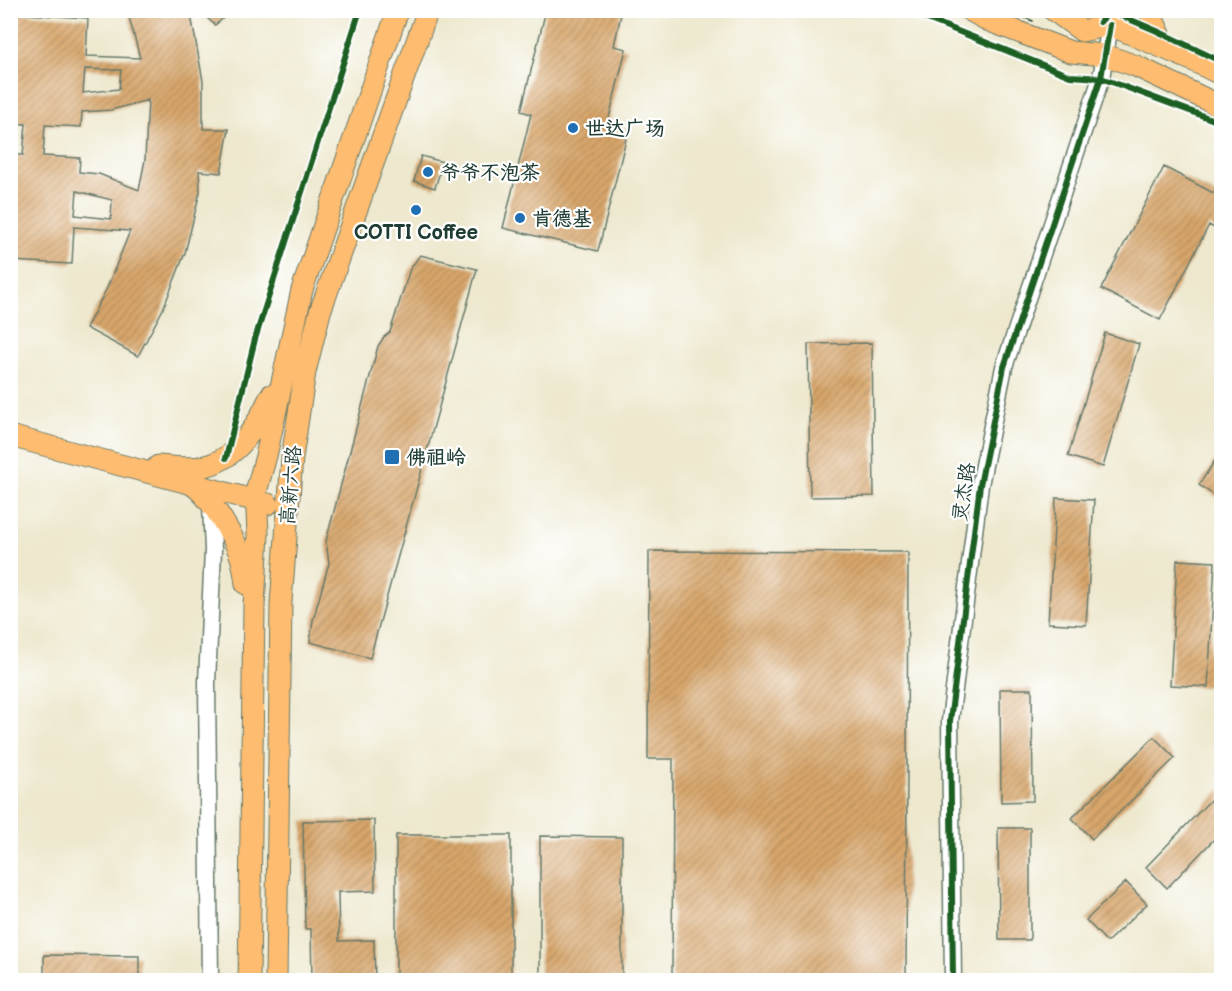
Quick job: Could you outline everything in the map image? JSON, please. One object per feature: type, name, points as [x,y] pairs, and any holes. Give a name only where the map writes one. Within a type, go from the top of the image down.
[{"type":"main road","name":"高新六路","points":[[249,981],[253,622],[258,534],[257,496],[302,290],[398,10]]},
{"type":"main road","name":"高新六路","points":[[276,981],[281,603],[292,458],[305,372],[320,312],[428,10]]},
{"type":"main road","points":[[969,10],[1007,28],[1071,52],[1105,55],[1136,66],[1221,107]]},
{"type":"main road","points":[[1007,28],[1032,32],[1044,30],[1050,25],[1047,10]]},
{"type":"main road","points":[[1053,10],[1082,31],[1115,15],[1182,56],[1221,75]]},
{"type":"main road","points":[[1149,10],[1163,41],[1182,56]]},
{"type":"main road","points":[[158,466],[204,467],[226,458],[245,440],[263,413],[286,362]]},
{"type":"main road","points":[[10,426],[288,504]]},
{"type":"main road","points":[[10,436],[195,485],[224,522],[242,558],[253,622]]},
{"type":"main road","points":[[175,480],[257,496]]},
{"type":"street","name":"灵杰路","points":[[953,981],[950,721],[980,485],[1004,367],[1101,78],[1115,15]]},
{"type":"street","points":[[210,981],[207,682],[213,550],[211,504]]},
{"type":"building","points":[[127,10],[190,10],[203,81],[203,129],[229,129],[221,173],[199,171],[200,192],[185,253],[163,309],[138,356],[86,328],[107,288],[130,231],[74,227],[72,264],[10,261],[10,155],[23,155],[26,124],[10,123],[10,13],[88,18],[86,56],[140,58]],"holes":[[[85,69],[121,70],[119,89],[83,93]],[[148,100],[145,160],[139,190],[99,174],[79,172],[80,158],[43,156],[45,125],[81,127],[82,112],[111,110]],[[77,191],[112,200],[111,219],[75,215]]]},
{"type":"building","points":[[198,10],[233,10],[215,25]]},
{"type":"building","name":"世达广场","points":[[546,10],[622,10],[614,46],[626,49],[607,126],[628,131],[598,251],[503,228],[531,114],[521,111]]},
{"type":"building","name":"爷爷不泡茶","points":[[421,156],[443,162],[435,188],[414,181]]},
{"type":"building","points":[[1164,167],[1221,197],[1221,232],[1209,225],[1160,320],[1101,289]]},
{"type":"building","name":"佛祖岭","points":[[420,255],[477,269],[370,658],[310,642],[313,620],[329,563],[326,541],[378,346],[390,332],[410,269]]},
{"type":"building","points":[[1105,333],[1139,344],[1103,467],[1068,456]]},
{"type":"building","points":[[872,343],[874,496],[810,497],[808,344]]},
{"type":"building","points":[[1221,451],[1221,500],[1199,485]]},
{"type":"building","points":[[1056,498],[1094,500],[1086,625],[1048,623]]},
{"type":"building","points":[[649,551],[908,552],[906,981],[672,981],[673,759],[648,759]]},
{"type":"building","points":[[1177,560],[1215,562],[1208,687],[1170,685]]},
{"type":"building","points":[[1000,689],[1032,689],[1033,801],[1001,802]]},
{"type":"building","points":[[1154,737],[1175,758],[1092,839],[1072,818]]},
{"type":"building","points":[[1221,789],[1221,832],[1167,888],[1146,867]]},
{"type":"building","points":[[374,820],[375,891],[338,892],[339,941],[374,940],[375,981],[312,981],[311,929],[305,929],[303,821]]},
{"type":"building","points":[[998,828],[1030,828],[1030,940],[999,940]]},
{"type":"building","points":[[396,835],[511,835],[511,981],[396,981]]},
{"type":"building","points":[[540,836],[622,837],[622,981],[540,981]]},
{"type":"building","points":[[1126,882],[1147,904],[1107,942],[1086,920]]},
{"type":"building","points":[[44,955],[139,956],[139,981],[44,981]]},
{"type":"tram line","points":[[1005,10],[1033,21]]},
{"type":"cycle path","points":[[226,458],[255,339],[360,10]]},
{"type":"cycle path","points":[[905,10],[1070,76],[1101,78],[1222,123]]},
{"type":"cycle path","points":[[1100,22],[1110,11],[1222,62]]},
{"type":"cycle path","points":[[953,980],[950,721],[980,485],[1004,367],[1101,78],[1110,25]]},
{"type":"place","name":"世达广场","points":[[573,128]]},
{"type":"place","name":"爷爷不泡茶","points":[[428,172]]},
{"type":"place","name":"COTTI Coffee","points":[[416,210]]},
{"type":"place","name":"肯德基","points":[[520,218]]},
{"type":"place","name":"佛祖岭","points":[[392,457]]}]
